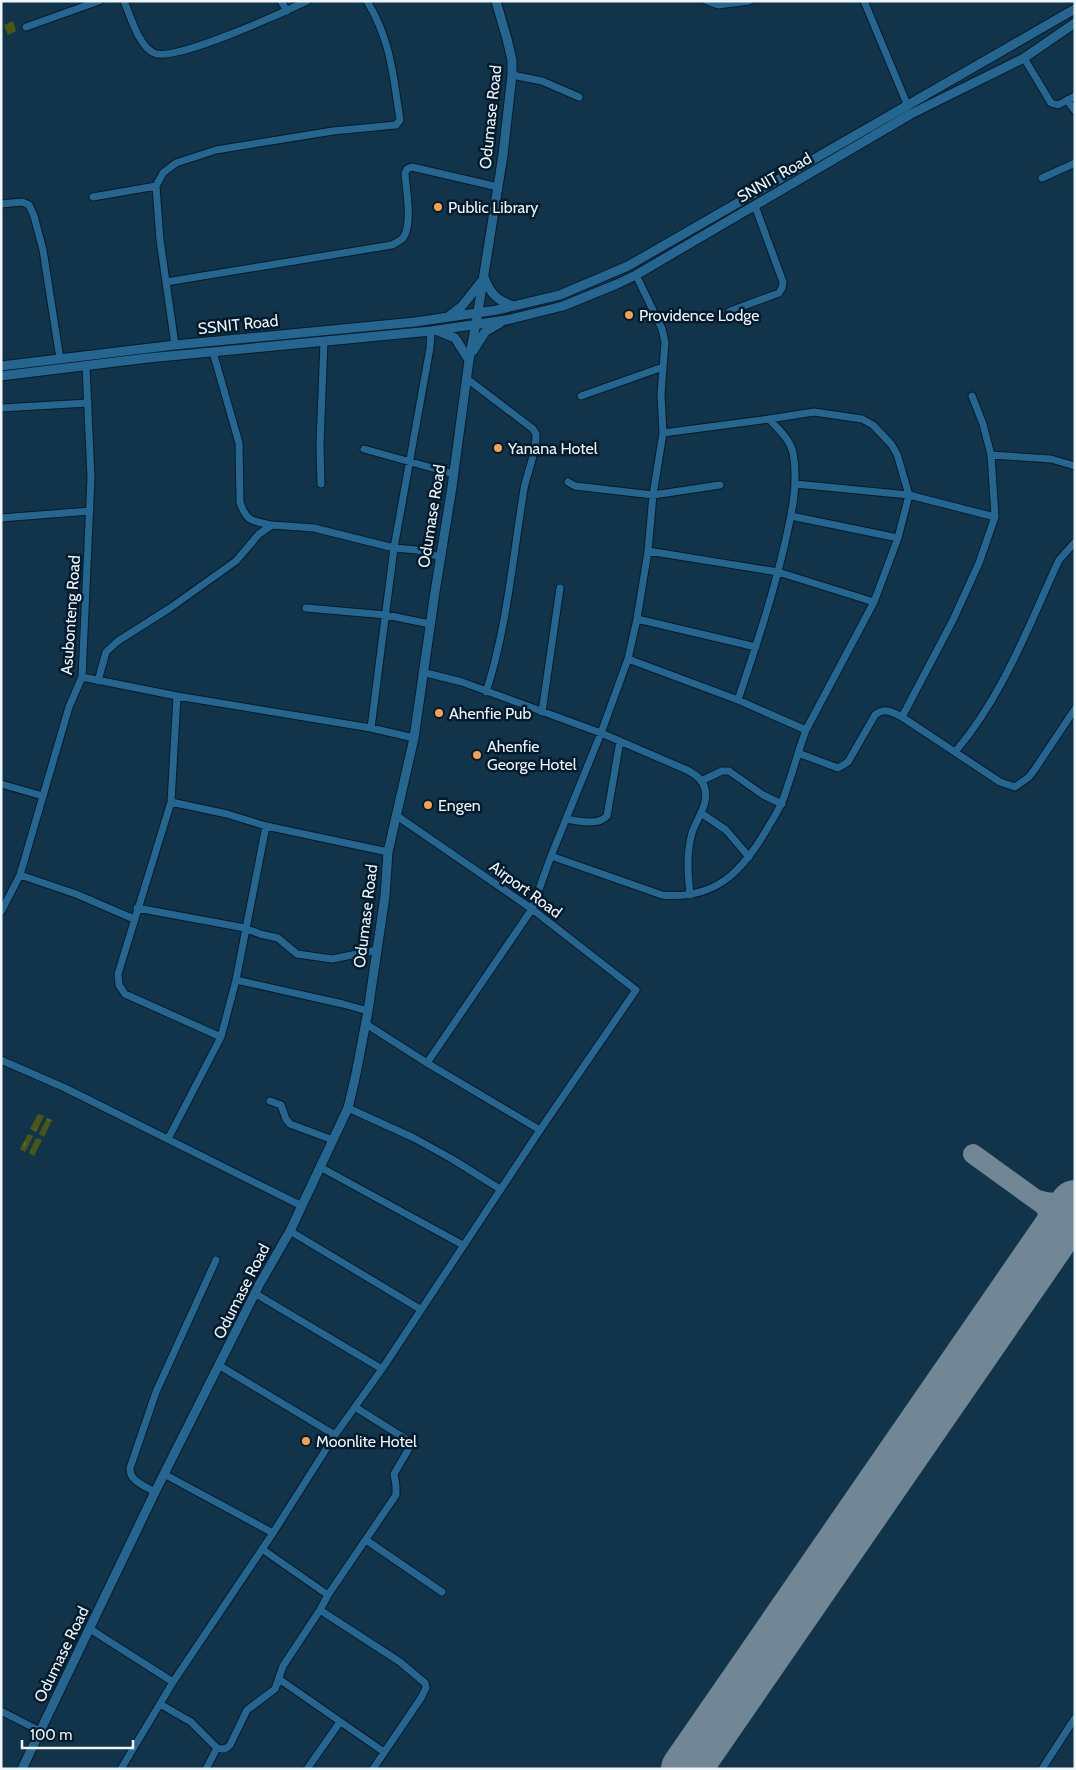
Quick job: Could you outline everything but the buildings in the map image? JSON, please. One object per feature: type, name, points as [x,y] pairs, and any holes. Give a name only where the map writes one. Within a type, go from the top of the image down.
[{"type":"street","points":[[26,27],[99,1]]},
{"type":"street","points":[[124,1],[146,48],[154,54],[167,55],[235,33],[307,1]]},
{"type":"street","points":[[281,1],[287,11]]},
{"type":"street","points":[[175,346],[160,240],[156,186],[163,173],[176,163],[216,150],[333,131],[396,125],[399,123],[390,55],[379,20],[367,1]]},
{"type":"street","name":"Odumase Road","points":[[22,1769],[155,1492],[290,1231],[348,1108],[366,1024],[385,896],[388,852],[414,738],[422,672],[454,474],[466,378],[503,155],[512,60],[496,1]]},
{"type":"street","points":[[707,1],[718,5],[749,1]]},
{"type":"street","points":[[864,1],[907,104]]},
{"type":"street","name":"SNNIT Road","points":[[478,312],[517,306],[560,295],[628,266],[1075,9]]},
{"type":"street","name":"SNNIT Road","points":[[476,324],[506,320],[563,306],[636,275],[911,114],[1024,58],[1075,23]]},
{"type":"street","points":[[1024,58],[1051,103],[1058,105],[1075,96]]},
{"type":"street","points":[[512,75],[542,81],[579,97]]},
{"type":"street","points":[[1067,100],[1075,111]]},
{"type":"street","points":[[1042,178],[1075,163]]},
{"type":"street","points":[[166,282],[392,245],[402,239],[407,227],[408,213],[404,173],[407,168],[412,167],[498,187]]},
{"type":"street","points":[[799,167],[804,177]]},
{"type":"street","points":[[782,177],[787,187]]},
{"type":"street","points":[[93,198],[156,186]]},
{"type":"street","points":[[1,204],[22,202],[29,205],[34,216],[43,250],[60,359]]},
{"type":"street","points":[[730,311],[779,293],[782,288],[782,282],[755,206]]},
{"type":"street","points":[[427,1063],[532,908],[628,659],[637,619],[648,551],[653,495],[662,433],[661,395],[665,342],[662,329],[636,275]]},
{"type":"street","points":[[448,317],[462,306],[483,277],[494,296],[505,303],[517,306]]},
{"type":"street","name":"SSNIT Road","points":[[1,366],[175,346],[416,322],[478,312]]},
{"type":"street","points":[[371,728],[394,548],[408,462],[434,331],[455,338],[469,360],[485,332],[506,320]]},
{"type":"street","name":"SSNIT Road","points":[[1,376],[213,352],[434,331],[476,324]]},
{"type":"street","points":[[321,484],[320,444],[324,341]]},
{"type":"street","points":[[213,352],[238,443],[240,502],[242,509],[250,520],[272,525],[314,528],[394,548],[417,550],[440,558]]},
{"type":"street","name":"Asubonteng Road","points":[[1,912],[20,875],[69,707],[82,677],[91,478],[86,366]]},
{"type":"street","points":[[581,396],[663,367]]},
{"type":"street","points":[[466,378],[533,429],[536,434],[525,482],[494,669],[486,692]]},
{"type":"street","points":[[902,716],[953,620],[979,563],[995,518],[991,456],[983,424],[972,396]]},
{"type":"street","points":[[1,408],[88,403]]},
{"type":"street","points":[[551,856],[662,895],[680,897],[700,894],[720,884],[740,868],[756,849],[782,804],[806,730],[874,602],[898,538],[908,495],[897,454],[891,444],[873,425],[862,419],[814,412],[662,433]]},
{"type":"street","points":[[738,700],[778,572],[791,516],[795,484],[793,452],[790,444],[769,419]]},
{"type":"street","points":[[364,450],[393,456],[408,462],[454,474]]},
{"type":"street","points":[[991,456],[1051,459],[1075,466]]},
{"type":"street","points":[[568,482],[575,486],[653,495],[720,484]]},
{"type":"street","points":[[795,484],[908,495],[995,518]]},
{"type":"street","points":[[1,518],[90,511]]},
{"type":"street","points":[[791,516],[898,538]]},
{"type":"street","points":[[98,681],[106,652],[118,641],[170,608],[236,561],[260,534],[272,525]]},
{"type":"street","points":[[955,752],[974,730],[991,703],[1060,560],[1075,542]]},
{"type":"street","points":[[648,551],[778,572],[874,602]]},
{"type":"street","points":[[542,712],[560,588]]},
{"type":"street","points":[[306,608],[386,615],[430,624]]},
{"type":"street","points":[[637,619],[756,647]]},
{"type":"street","points":[[628,659],[738,700],[806,730]]},
{"type":"street","points":[[422,672],[447,677],[601,733],[695,774],[706,790],[705,801],[692,833],[687,865],[690,895]]},
{"type":"street","points":[[82,677],[177,696],[371,728],[414,738]]},
{"type":"street","points":[[177,696],[171,802],[137,908],[118,974],[118,985],[125,994],[221,1037]]},
{"type":"street","points":[[798,753],[838,768],[848,762],[875,715],[880,711],[887,710],[902,716],[1000,782],[1015,786],[1035,769],[1075,709]]},
{"type":"street","points":[[566,819],[585,822],[600,821],[607,816],[620,741]]},
{"type":"street","points":[[701,781],[722,771],[729,771],[763,795],[782,804]]},
{"type":"street","points":[[1,784],[42,796]]},
{"type":"street","points":[[171,802],[227,814],[266,826],[388,852]]},
{"type":"street","points":[[701,813],[726,830],[749,857]]},
{"type":"street","name":"Airport Road","points":[[397,816],[532,908],[636,990],[540,1130]]},
{"type":"street","points":[[168,1139],[221,1037],[236,980],[266,826]]},
{"type":"street","points":[[20,875],[76,894],[134,919]]},
{"type":"street","points":[[137,908],[245,928],[278,938],[297,954],[332,959],[377,950]]},
{"type":"street","points":[[236,980],[368,1011]]},
{"type":"street","points":[[121,1769],[173,1682],[273,1534],[354,1407],[382,1369],[540,1130],[427,1063],[366,1024]]},
{"type":"street","points":[[1,1060],[65,1088],[302,1206]]},
{"type":"street","points":[[270,1101],[281,1106],[290,1124],[333,1140]]},
{"type":"street","points":[[348,1108],[414,1138],[500,1189]]},
{"type":"street","points":[[320,1168],[463,1245]]},
{"type":"street","points":[[290,1231],[420,1309]]},
{"type":"street","points":[[155,1492],[132,1479],[130,1468],[156,1392],[216,1260]]},
{"type":"street","points":[[256,1294],[382,1369]]},
{"type":"street","points":[[220,1366],[335,1436]]},
{"type":"street","points":[[160,1704],[191,1722],[217,1748],[226,1749],[248,1710],[275,1689],[283,1666],[292,1651],[320,1610],[328,1594],[396,1496],[394,1474],[411,1445],[354,1407]]},
{"type":"street","points":[[164,1474],[273,1534]]},
{"type":"street","points":[[366,1540],[442,1592]]},
{"type":"street","points":[[262,1549],[328,1594]]},
{"type":"street","points":[[320,1610],[400,1662],[425,1683],[426,1688],[421,1698],[373,1769]]},
{"type":"street","points":[[90,1629],[173,1682]]},
{"type":"street","points":[[279,1679],[384,1752]]},
{"type":"street","points":[[1,1711],[40,1731]]},
{"type":"street","points":[[307,1769],[340,1722]]},
{"type":"street","points":[[1042,1769],[1073,1723]]},
{"type":"street","points":[[206,1769],[217,1748]]},
{"type":"green space","points":[[13,21],[16,31],[8,35],[4,25]]},
{"type":"green space","points":[[38,1114],[44,1116],[36,1132],[30,1129]]},
{"type":"green space","points":[[47,1118],[52,1120],[44,1137],[39,1134]]},
{"type":"green space","points":[[28,1134],[33,1136],[25,1152],[20,1149]]},
{"type":"green space","points":[[36,1138],[42,1140],[34,1156],[29,1153]]},
{"type":"taxiway","points":[[973,1154],[1045,1206],[1049,1225],[1047,1244]]},
{"type":"taxiway","points":[[1038,1200],[1056,1203],[1075,1197]]},
{"type":"runway","points":[[686,1769],[1075,1205]]},
{"type":"place","name":"Public Library","points":[[438,207]]},
{"type":"place","name":"Providence Lodge","points":[[629,315]]},
{"type":"place","name":"Yanana Hotel","points":[[498,448]]},
{"type":"place","name":"Ahenfie Pub","points":[[439,713]]},
{"type":"place","name":"Ahenfie George Hotel","points":[[477,755]]},
{"type":"place","name":"Engen","points":[[428,805]]},
{"type":"place","name":"Moonlite Hotel","points":[[306,1441]]}]
